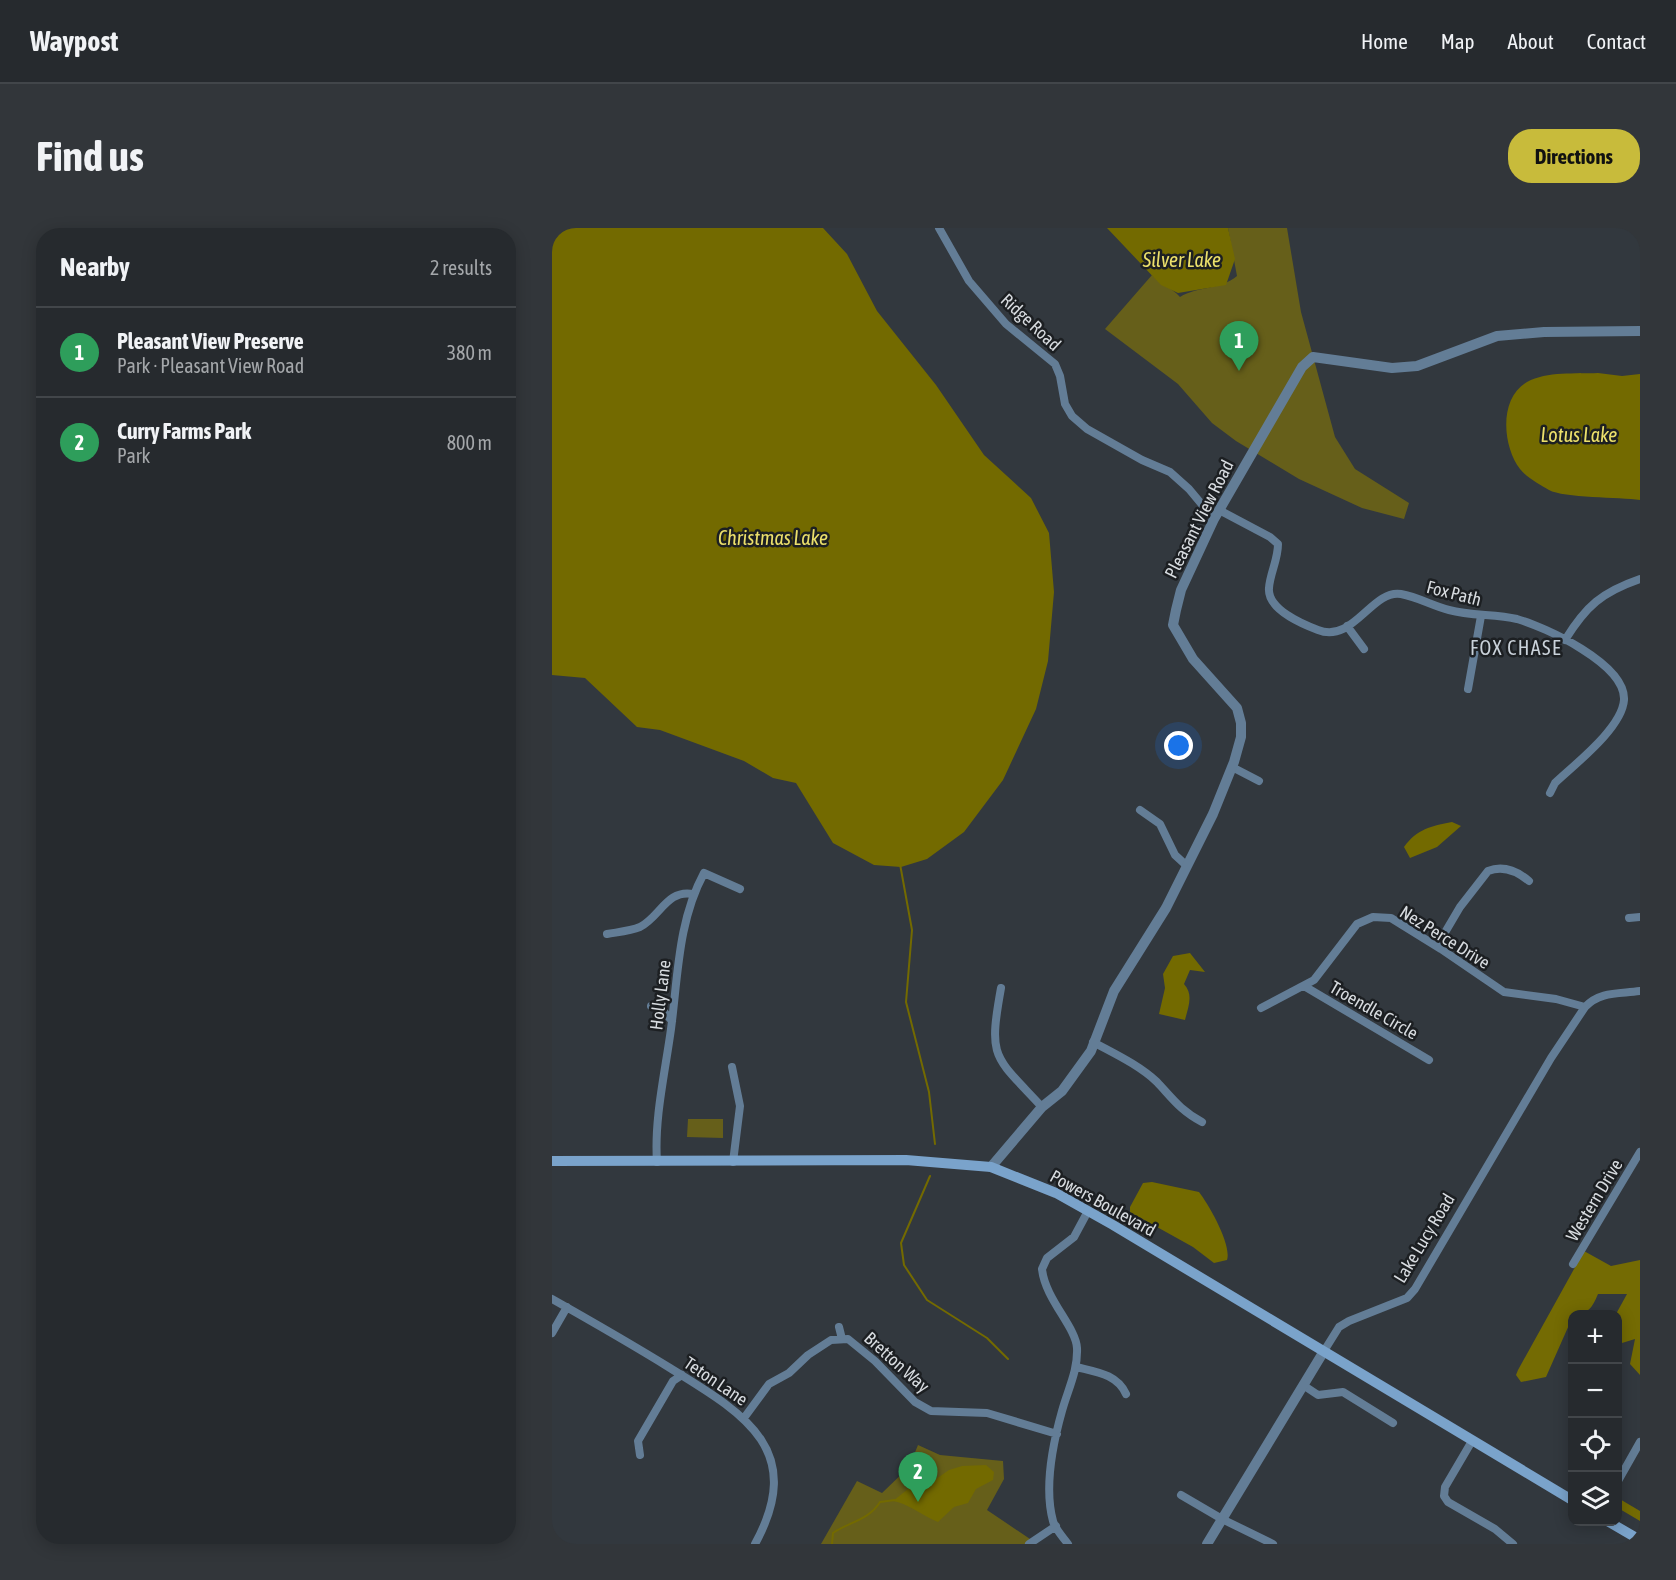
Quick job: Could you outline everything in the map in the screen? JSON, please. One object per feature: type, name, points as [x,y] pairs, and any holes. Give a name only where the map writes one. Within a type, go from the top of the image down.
[{"type":"main road","name":"Powers Boulevard","points":[[552,1161],[906,1160],[991,1167],[1056,1193],[1088,1211],[1568,1498]]},
{"type":"main road","points":[[1617,1526],[1640,1540]]},
{"type":"street","name":"Ridge Road","points":[[939,228],[969,280],[1006,324],[1055,364],[1060,376],[1065,404],[1072,416],[1088,429],[1142,460],[1170,472],[1216,515]]},
{"type":"street","name":"Pleasant View Road","points":[[991,1167],[1042,1107],[1062,1091],[1091,1052],[1114,991],[1166,908],[1213,814],[1232,767],[1241,737],[1241,723],[1237,708],[1193,659],[1173,625],[1181,590],[1216,515],[1302,366],[1313,357],[1371,366],[1408,367],[1425,363],[1497,336],[1544,332],[1640,331]]},
{"type":"street","name":"Fox Path","points":[[1216,515],[1270,537],[1278,544],[1278,557],[1269,588],[1269,597],[1274,604],[1320,632],[1338,631],[1386,597],[1399,594],[1449,610],[1514,619],[1545,628],[1608,667],[1620,683],[1624,700],[1619,714],[1606,734],[1555,783],[1550,793]]},
{"type":"street","points":[[1564,640],[1574,624],[1603,594],[1640,579]]},
{"type":"street","points":[[1468,689],[1481,616]]},
{"type":"street","points":[[1347,626],[1364,649]]},
{"type":"street","points":[[1232,767],[1259,781]]},
{"type":"street","points":[[1140,810],[1163,828],[1175,855],[1187,866]]},
{"type":"street","points":[[1437,946],[1460,907],[1488,871],[1502,868],[1511,870],[1528,881]]},
{"type":"street","name":"Holly Lane","points":[[657,1162],[659,1115],[683,927],[693,894],[704,873],[740,890]]},
{"type":"street","points":[[607,934],[639,927],[673,896],[686,892],[693,894]]},
{"type":"street","name":"Nez Perce Drive","points":[[1261,1008],[1314,980],[1357,924],[1373,917],[1391,918],[1504,992],[1556,999],[1585,1007]]},
{"type":"street","points":[[1629,918],[1640,917]]},
{"type":"street","name":"Troendle Circle","points":[[1304,986],[1429,1060]]},
{"type":"street","points":[[1000,988],[993,1039],[999,1060],[1042,1107]]},
{"type":"street","points":[[1585,1007],[1592,1000],[1605,994],[1640,991]]},
{"type":"street","points":[[651,1006],[660,1007],[672,1021]]},
{"type":"street","name":"Lake Lucy Road","points":[[1207,1544],[1339,1327],[1407,1298],[1415,1289],[1551,1058],[1585,1007]]},
{"type":"street","points":[[1093,1042],[1125,1059],[1156,1082],[1182,1112],[1202,1122]]},
{"type":"street","points":[[732,1067],[740,1106],[732,1162]]},
{"type":"street","name":"Western Drive","points":[[1573,1264],[1640,1152]]},
{"type":"street","points":[[1068,1544],[1056,1526],[1050,1495],[1057,1434],[1076,1367],[1077,1344],[1053,1304],[1042,1269],[1047,1258],[1074,1237],[1088,1211]]},
{"type":"street","name":"Teton Lane","points":[[552,1299],[734,1407],[744,1418],[768,1451],[775,1480],[773,1502],[754,1544]]},
{"type":"street","points":[[552,1333],[567,1307]]},
{"type":"street","points":[[839,1326],[842,1339]]},
{"type":"street","name":"Bretton Way","points":[[744,1418],[769,1384],[789,1373],[808,1355],[831,1340],[848,1339],[915,1402],[931,1411],[987,1413],[1057,1434]]},
{"type":"street","points":[[1076,1367],[1112,1377],[1120,1382],[1126,1394]]},
{"type":"street","points":[[640,1455],[638,1441],[673,1381],[682,1375]]},
{"type":"street","points":[[1303,1385],[1318,1395],[1343,1392],[1393,1423]]},
{"type":"street","points":[[1473,1441],[1445,1487],[1444,1497],[1448,1502],[1495,1529],[1513,1544]]},
{"type":"street","points":[[1622,1474],[1637,1452],[1640,1442]]},
{"type":"street","points":[[1181,1495],[1222,1519],[1273,1544]]},
{"type":"street","points":[[1029,1544],[1056,1526]]},
{"type":"shaded area","points":[[1228,228],[1287,228],[1301,312],[1335,437],[1355,469],[1409,503],[1404,519],[1362,508],[1299,479],[1236,441],[1212,423],[1178,384],[1105,329],[1152,275],[1180,297],[1223,284],[1237,276]]},
{"type":"shaded area","points":[[688,1119],[723,1119],[723,1138],[687,1137]]},
{"type":"shaded area","points":[[1584,1251],[1611,1266],[1640,1260],[1640,1375],[1630,1364],[1635,1339],[1622,1343],[1622,1310],[1618,1310],[1627,1294],[1598,1294],[1587,1310],[1568,1310],[1568,1327],[1546,1377],[1521,1382],[1516,1375]]},
{"type":"shaded area","points":[[918,1445],[940,1455],[1003,1461],[1004,1479],[987,1510],[1033,1541],[1029,1544],[821,1544],[857,1481],[882,1493],[909,1467]]},
{"type":"shaded area","points":[[1622,1500],[1640,1511],[1640,1521],[1622,1510]]},
{"type":"water","name":"Christmas Lake","points":[[552,228],[823,228],[847,254],[877,311],[936,385],[984,455],[1031,498],[1049,533],[1054,592],[1048,661],[1036,709],[1003,780],[964,832],[927,859],[901,867],[874,865],[833,843],[796,783],[773,778],[744,761],[660,730],[637,727],[585,678],[552,675]]},
{"type":"water","name":"Silver Lake","points":[[1107,228],[1228,228],[1235,259],[1226,285],[1178,293],[1161,285]]},
{"type":"water","name":"Lotus Lake","points":[[1598,373],[1622,376],[1640,374],[1640,500],[1556,493],[1533,481],[1523,472],[1514,460],[1510,449],[1506,424],[1508,411],[1511,400],[1527,382],[1543,376]]},
{"type":"water","points":[[1452,822],[1461,826],[1437,847],[1410,858],[1404,847],[1414,836],[1431,827]]},
{"type":"water","points":[[1190,953],[1205,972],[1190,970],[1184,984],[1190,997],[1185,1020],[1159,1014],[1165,988],[1163,974],[1173,956]]},
{"type":"water","points":[[1152,1182],[1199,1192],[1214,1215],[1223,1235],[1228,1253],[1227,1260],[1214,1263],[1193,1247],[1130,1212],[1130,1207],[1143,1183]]},
{"type":"water","points":[[986,1465],[994,1472],[993,1480],[976,1489],[968,1503],[954,1507],[938,1522],[904,1504],[893,1501],[908,1489],[936,1479],[949,1470],[962,1466]]},
{"type":"waterway","points":[[900,864],[912,930],[906,1002],[929,1092],[935,1144]]},
{"type":"waterway","points":[[930,1176],[901,1243],[904,1265],[927,1300],[987,1338],[1008,1359]]},
{"type":"waterway","points":[[832,1544],[833,1533],[865,1517],[880,1502],[895,1500]]},
{"type":"place","name":"Pleasant View Preserve","points":[[1239,371]]},
{"type":"place","name":"Curry Farms Park","points":[[918,1502]]},
{"type":"district","name":"FOX CHASE","points":[[1516,647]]}]
